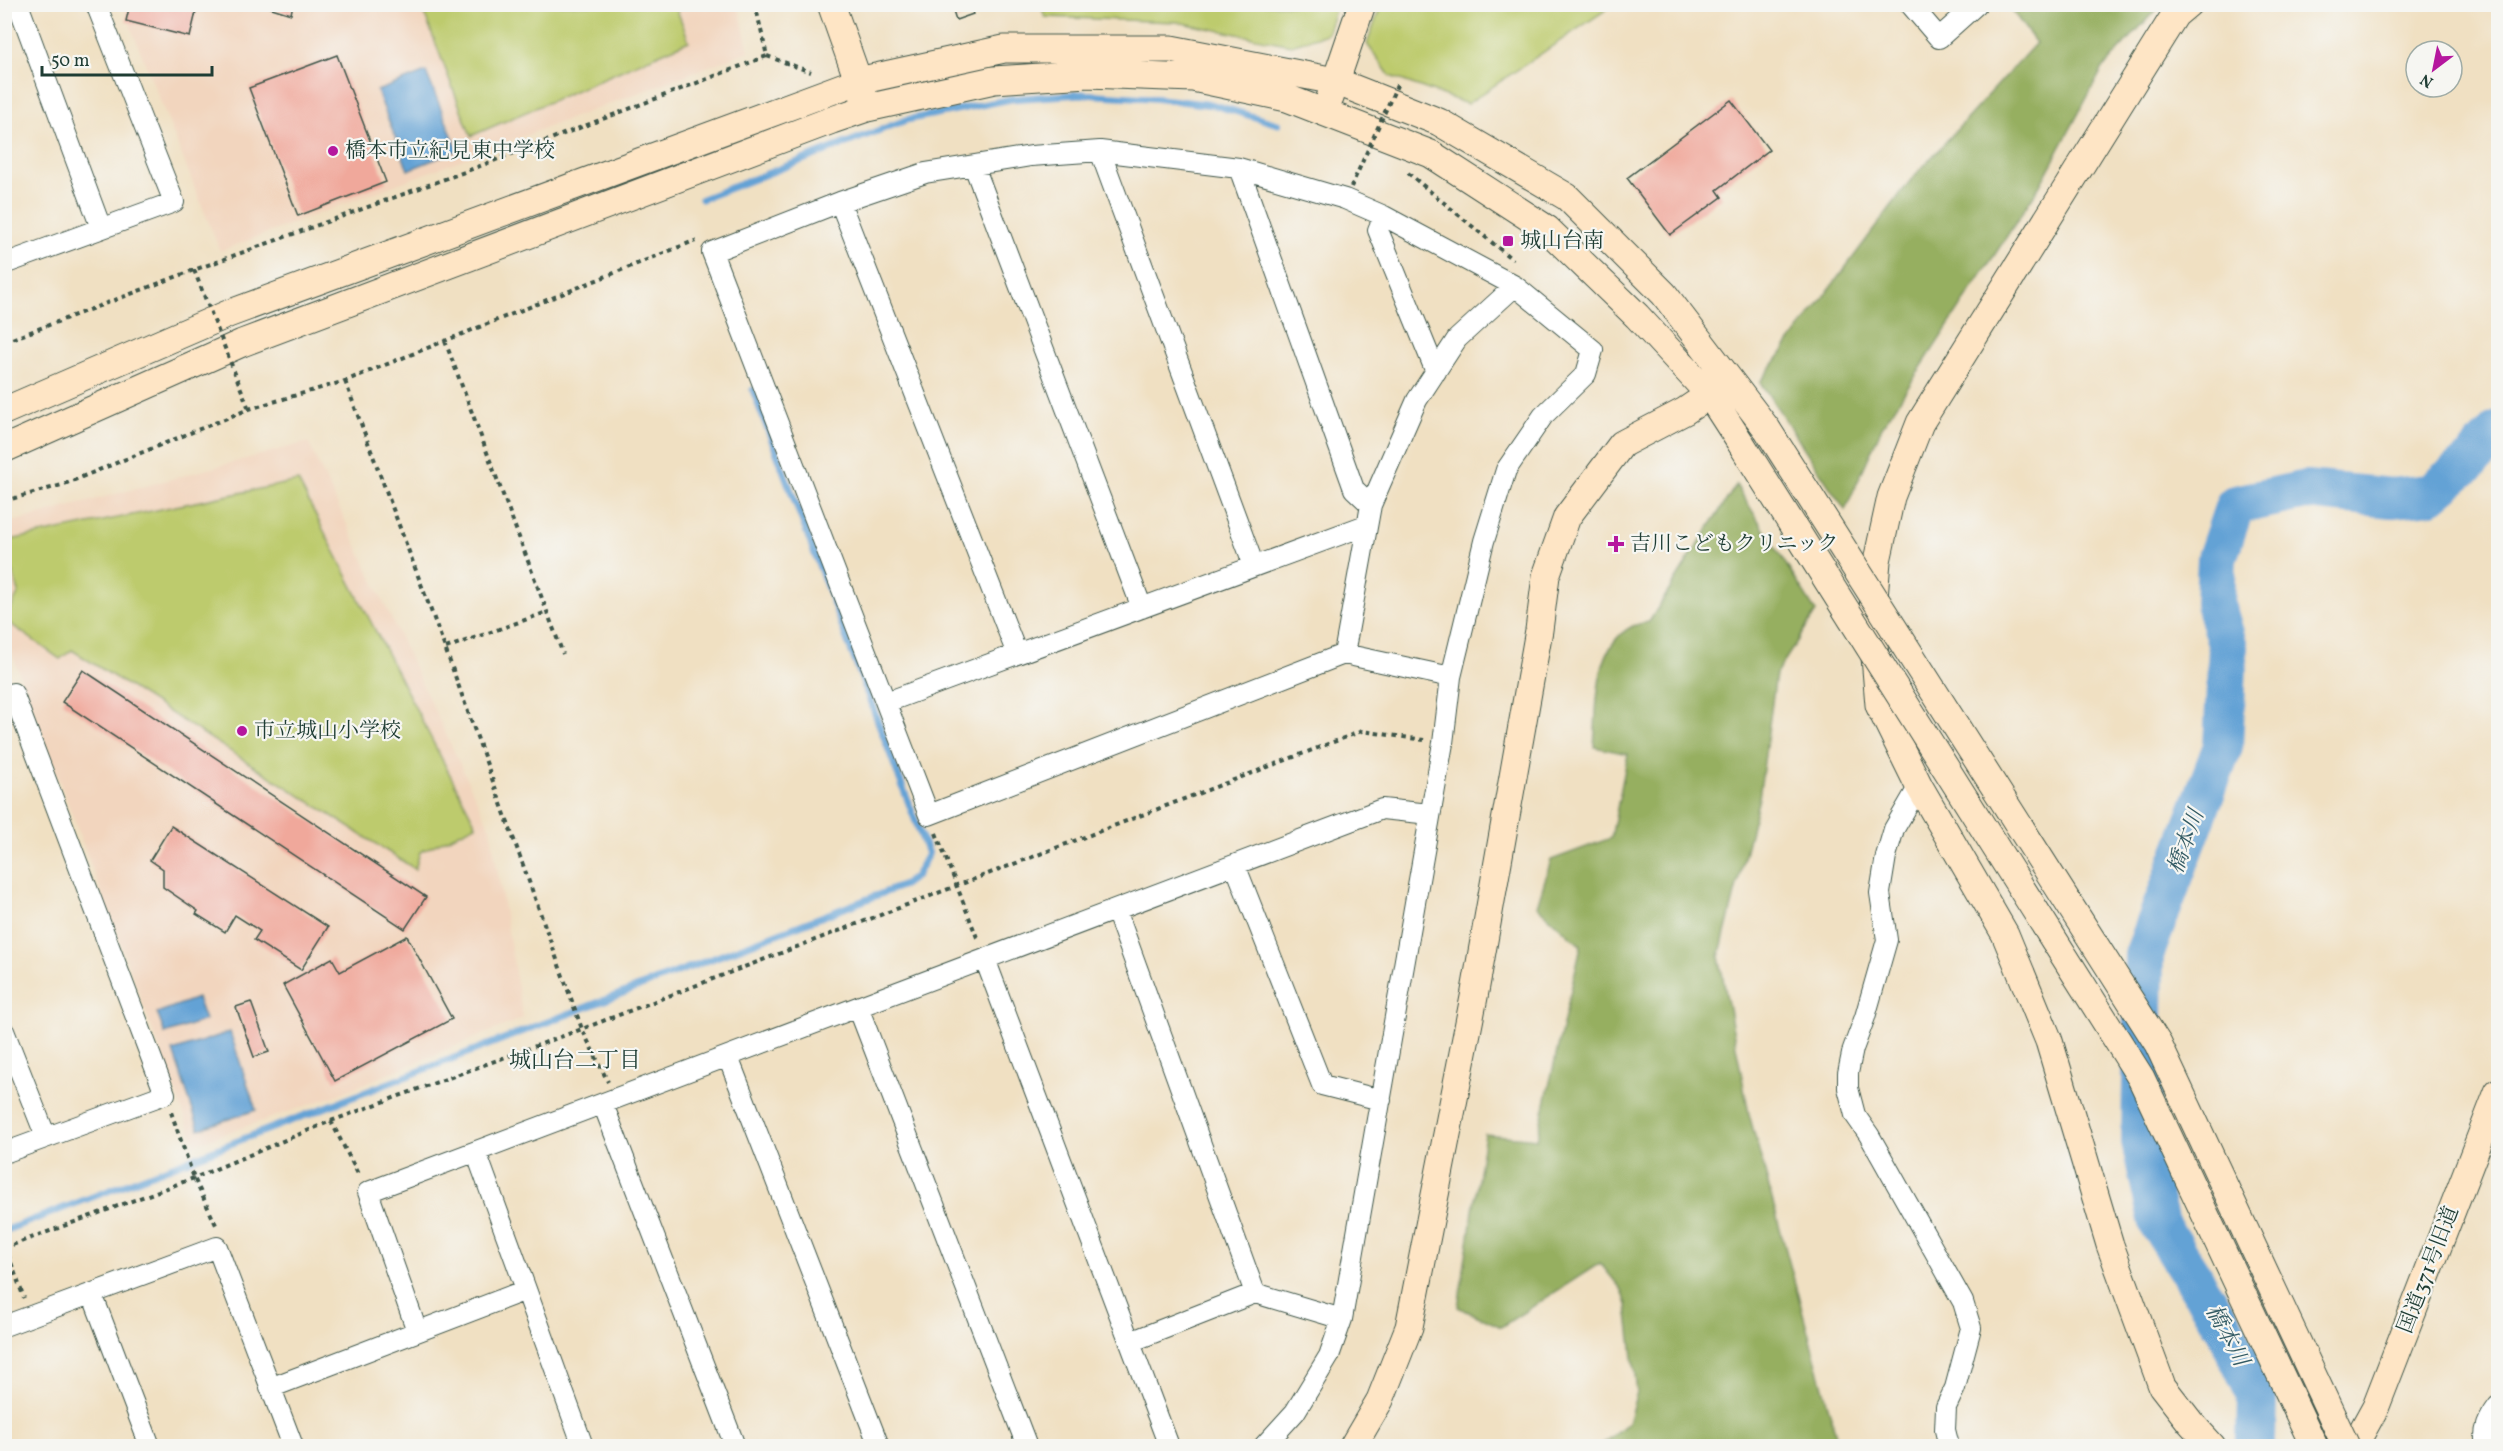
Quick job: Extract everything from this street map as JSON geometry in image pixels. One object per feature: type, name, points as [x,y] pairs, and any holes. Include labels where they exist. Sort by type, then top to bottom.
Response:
[{"type":"street","points":[[18,4],[101,228]]},
{"type":"street","points":[[4,264],[174,202],[96,4]]},
{"type":"street","points":[[831,4],[867,108]]},
{"type":"street","points":[[1325,114],[1362,4]]},
{"type":"street","points":[[1910,4],[1939,38],[1977,4]]},
{"type":"street","points":[[2188,4],[2175,15],[1920,423],[1891,498],[1877,561],[1872,621],[1880,705],[1920,786],[2005,934],[2049,1041],[2110,1245],[2162,1386],[2212,1446]]},
{"type":"street","points":[[4,411],[228,314],[858,81],[1004,49],[1171,49],[1335,81],[1439,122],[1567,197],[1664,294],[1720,387],[1742,445],[2141,1078],[2314,1446]]},
{"type":"street","points":[[4,449],[242,343],[867,108],[994,80],[1088,74],[1193,78],[1287,98],[1431,154],[1546,229],[1637,316],[1767,429],[2158,1044],[2346,1446]]},
{"type":"street","points":[[1100,151],[1254,566]]},
{"type":"street","points":[[1263,1446],[1295,1412],[1329,1356],[1342,1319],[1443,743],[1451,677],[1484,541],[1506,470],[1543,416],[1586,374],[1593,350],[1515,286],[1384,216],[1345,199],[1239,168],[1100,151],[1030,156],[925,173],[840,202],[712,252],[929,815],[1344,654],[1451,677]]},
{"type":"street","points":[[974,166],[1142,608]]},
{"type":"street","points":[[1239,168],[1354,489],[1371,505]]},
{"type":"street","points":[[840,202],[1017,654]]},
{"type":"street","points":[[1384,216],[1378,230],[1436,372]]},
{"type":"street","points":[[1344,654],[1371,505],[1417,400],[1458,339],[1515,286]]},
{"type":"street","points":[[1353,1446],[1380,1400],[1409,1328],[1476,986],[1539,630],[1546,576],[1567,517],[1622,444],[1685,411],[1720,387]]},
{"type":"street","points":[[887,702],[1366,525]]},
{"type":"street","points":[[4,696],[13,693],[165,1094],[4,1153]]},
{"type":"street","points":[[1920,786],[1894,829],[1886,856],[1880,893],[1887,940],[1865,1017],[1853,1049],[1848,1073],[1848,1088],[1855,1115],[1879,1152],[1963,1302],[1971,1328],[1955,1388],[1946,1407],[1945,1430],[1949,1446]]},
{"type":"street","points":[[417,1331],[368,1192],[1382,809],[1430,814]]},
{"type":"street","points":[[1235,865],[1322,1085],[1381,1100]]},
{"type":"street","points":[[1116,910],[1255,1293]]},
{"type":"street","points":[[986,959],[1169,1446]]},
{"type":"street","points":[[858,1007],[1027,1446]]},
{"type":"street","points":[[4,1031],[46,1137]]},
{"type":"street","points":[[728,1057],[879,1446]]},
{"type":"street","name":"国道371号旧道","points":[[2354,1446],[2376,1406],[2499,1092]]},
{"type":"street","points":[[610,1101],[735,1446]]},
{"type":"street","points":[[476,1152],[583,1446]]},
{"type":"street","points":[[4,1326],[217,1247],[293,1446]]},
{"type":"street","points":[[270,1388],[526,1290]]},
{"type":"street","points":[[1130,1342],[1255,1293],[1342,1319]]},
{"type":"street","points":[[92,1294],[150,1446]]},
{"type":"street","points":[[2486,1446],[2483,1437],[2491,1416],[2499,1406]]},
{"type":"path","points":[[755,4],[767,56]]},
{"type":"path","points":[[4,342],[467,171],[767,56],[817,74]]},
{"type":"path","points":[[1352,187],[1398,83]]},
{"type":"path","points":[[1404,170],[1516,262]]},
{"type":"path","points":[[4,501],[62,484],[249,409],[345,381],[694,241],[712,252]]},
{"type":"path","points":[[194,270],[249,409]]},
{"type":"path","points":[[445,341],[562,654]]},
{"type":"path","points":[[345,381],[610,1101]]},
{"type":"path","points":[[445,648],[547,612]]},
{"type":"path","points":[[31,1316],[5,1247],[194,1178],[331,1121],[582,1029],[1362,731],[1443,743]]},
{"type":"path","points":[[929,815],[986,959]]},
{"type":"path","points":[[165,1094],[194,1178],[223,1241],[217,1247]]},
{"type":"path","points":[[331,1121],[368,1192]]},
{"type":"shaded area","name":"橋本市立紀見東中学校","points":[[122,5],[738,5],[749,51],[220,251]]},
{"type":"shaded area","name":"市立城山小学校","points":[[308,442],[490,828],[523,1018],[334,1096],[195,1144],[5,635],[5,524]]},
{"type":"green space","points":[[1041,4],[1337,5],[1327,34],[1291,45],[1177,22],[1045,17]]},
{"type":"green space","points":[[1381,4],[1613,5],[1467,104],[1390,76],[1367,44]]},
{"type":"green space","points":[[421,5],[675,5],[689,41],[471,136]]},
{"type":"green space","points":[[2014,5],[2160,5],[2103,68],[2039,187],[1882,427],[1845,510],[1760,382],[1910,181],[2036,43],[2010,8]]},
{"type":"green space","points":[[298,481],[476,825],[420,852],[415,869],[72,650],[60,659],[5,620],[19,592],[5,550],[5,541]]},
{"type":"green space","points":[[1736,485],[1816,612],[1776,674],[1759,798],[1719,957],[1749,1114],[1839,1446],[1600,1446],[1628,1423],[1637,1392],[1627,1305],[1622,1290],[1600,1263],[1501,1327],[1458,1307],[1485,1134],[1537,1139],[1581,946],[1537,906],[1551,860],[1611,838],[1628,754],[1594,747],[1597,698],[1603,664],[1619,636],[1633,626],[1649,622]]},
{"type":"water","points":[[426,72],[458,150],[408,170],[377,91]]},
{"type":"water","points":[[197,998],[205,1020],[165,1034],[157,1013]]},
{"type":"water","points":[[230,1032],[256,1110],[199,1129],[173,1051]]},
{"type":"building","points":[[130,4],[198,4],[190,37],[126,21]]},
{"type":"building","points":[[259,4],[293,4],[291,14]]},
{"type":"building","points":[[951,4],[969,4],[973,14],[956,20]]},
{"type":"building","points":[[337,55],[386,182],[298,216],[249,88]]},
{"type":"building","points":[[1731,100],[1769,150],[1717,190],[1722,197],[1670,235],[1627,178]]},
{"type":"building","points":[[83,670],[426,897],[405,929],[62,702]]},
{"type":"building","points":[[171,826],[328,927],[301,970],[254,940],[260,931],[235,915],[225,932],[196,914],[198,911],[163,887],[163,869],[150,860]]},
{"type":"building","points":[[407,936],[452,1019],[335,1081],[283,985],[332,958],[340,972]]},
{"type":"building","points":[[251,1002],[269,1052],[254,1057],[236,1007]]},
{"type":"waterway","points":[[702,199],[906,120],[1011,99],[1080,94],[1152,98],[1214,105],[1278,124]]},
{"type":"waterway","points":[[4,1231],[904,885],[916,876],[928,854],[753,390]]},
{"type":"waterway","name":"橋本川","points":[[2254,1446],[2257,1395],[2224,1327],[2159,1224],[2141,1142],[2144,955],[2223,746],[2228,647],[2215,603],[2217,558],[2235,505],[2306,490],[2392,498],[2431,494],[2473,459],[2498,430]]},
{"type":"place","name":"橋本市立紀見東中学校","points":[[333,151]]},
{"type":"place","name":"城山台南","points":[[1508,241]]},
{"type":"place","name":"吉川こどもクリニック","points":[[1616,544]]},
{"type":"place","name":"市立城山小学校","points":[[242,731]]},
{"type":"district","name":"城山台二丁目","points":[[575,1061]]}]
